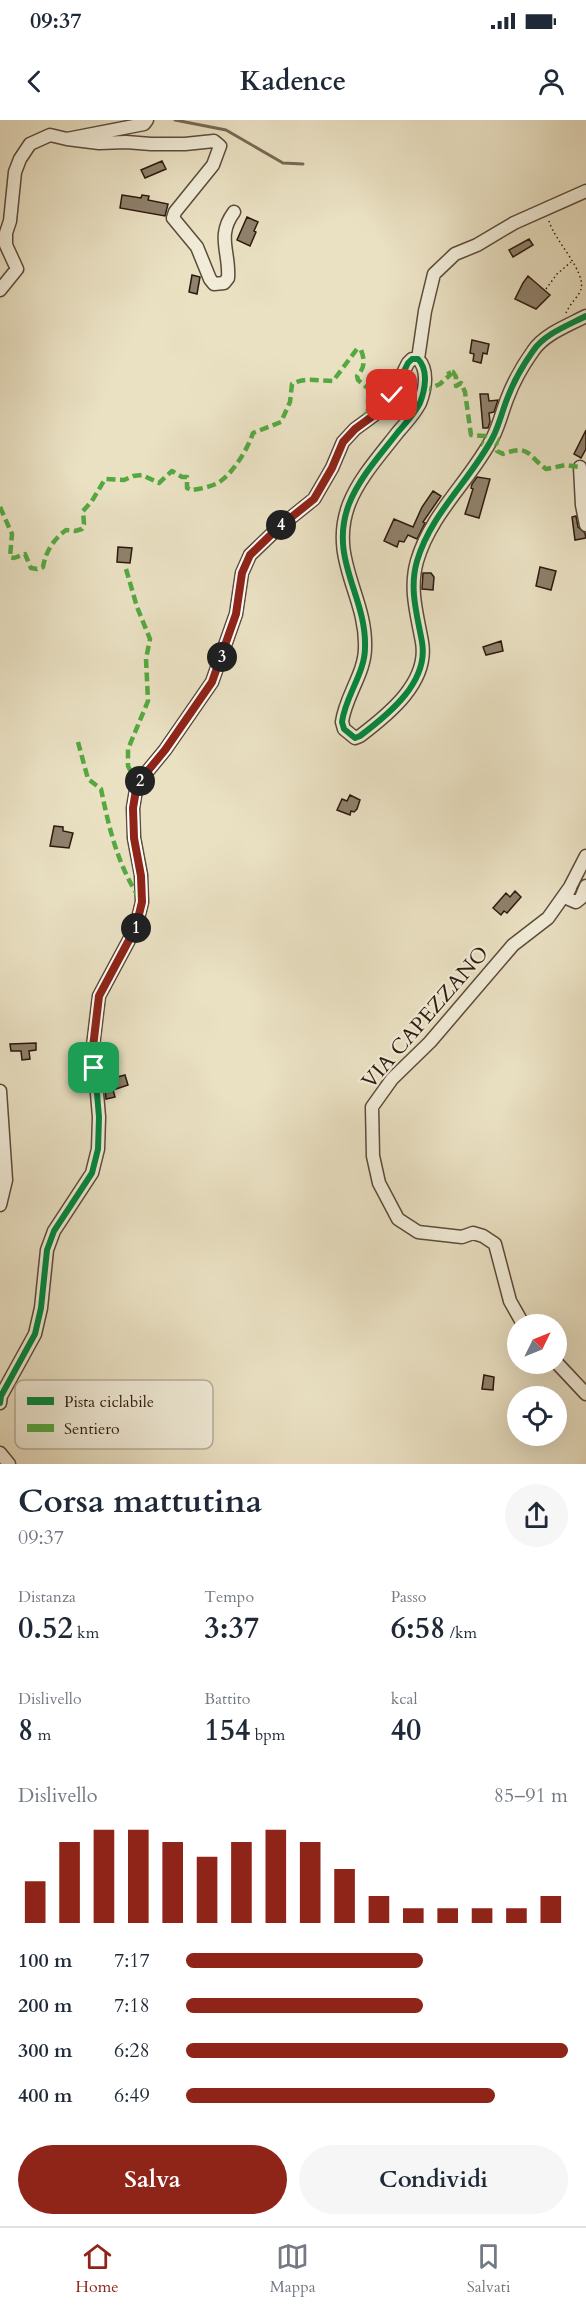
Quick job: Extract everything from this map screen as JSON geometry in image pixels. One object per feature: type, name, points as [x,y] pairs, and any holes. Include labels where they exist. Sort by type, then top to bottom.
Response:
[{"type":"street","points":[[67,139],[144,124],[147,120]]},
{"type":"street","points":[[0,290],[17,269],[6,245],[15,172],[30,144],[41,137],[50,135],[99,143],[185,144],[214,141],[220,146],[213,165],[175,212],[173,218],[182,232],[197,247],[214,284],[224,283],[228,278],[224,233],[225,225],[234,212]]},
{"type":"street","points":[[586,191],[514,223],[477,245],[454,254],[434,274],[425,310],[418,359],[425,374],[420,402],[365,476],[349,503],[345,520],[343,555],[362,618],[366,649],[342,722],[344,729],[355,738],[369,729],[405,696],[422,662],[422,644],[412,582],[418,559],[442,508],[472,470],[494,436],[508,397],[533,350],[547,338],[586,316]]},
{"type":"street","points":[[0,1403],[35,1334],[41,1308],[47,1250],[54,1231],[92,1173],[98,1149],[99,1117],[93,1047],[99,996],[136,927],[142,902],[141,876],[134,838],[133,808],[137,784],[165,750],[212,682],[236,614],[242,573],[250,555],[278,528],[314,499],[332,468],[343,442],[355,429],[381,410],[392,395],[408,363],[412,359],[418,359]]},
{"type":"street","points":[[580,467],[582,505],[586,525]]},
{"type":"street","name":"VIA CAPEZZANO","points":[[517,1314],[510,1301],[495,1244],[473,1233],[462,1237],[418,1232],[398,1219],[379,1183],[373,1156],[372,1107],[392,1079],[430,1042],[513,945],[548,918],[570,887],[586,856]]},
{"type":"street","points":[[570,887],[567,894],[569,899],[576,902],[582,898],[586,886]]},
{"type":"street","points":[[0,1091],[6,1180],[0,1205]]},
{"type":"street","points":[[567,1374],[586,1394]]},
{"type":"street","points":[[0,1453],[9,1464]]},
{"type":"path","points":[[545,209],[551,231],[572,261],[582,286],[580,293],[571,301],[566,312],[570,325]]},
{"type":"path","points":[[546,289],[557,274],[572,261]]},
{"type":"building","points":[[162,161],[166,169],[145,178],[141,170]]},
{"type":"building","points":[[122,195],[141,198],[142,195],[149,196],[148,200],[168,204],[165,216],[120,208]]},
{"type":"building","points":[[247,217],[258,222],[250,246],[237,240]]},
{"type":"building","points":[[529,239],[533,245],[513,257],[509,250]]},
{"type":"building","points":[[192,275],[200,277],[197,294],[189,292]]},
{"type":"building","points":[[528,276],[550,295],[536,309],[515,299]]},
{"type":"building","points":[[472,340],[489,344],[487,354],[483,353],[481,363],[473,361],[474,354],[470,353]]},
{"type":"building","points":[[480,394],[488,394],[489,401],[498,400],[494,412],[489,413],[488,428],[483,428]]},
{"type":"building","points":[[586,430],[586,449],[581,458],[574,454]]},
{"type":"building","points":[[477,477],[490,479],[479,518],[465,514],[473,489],[472,484]]},
{"type":"building","points":[[433,491],[441,496],[423,522],[425,523],[417,539],[408,535],[404,542],[399,541],[397,547],[384,541],[394,519],[413,527],[422,507]]},
{"type":"building","points":[[576,516],[578,527],[585,533],[586,538],[575,540],[572,517]]},
{"type":"building","points":[[118,547],[132,548],[130,563],[117,562]]},
{"type":"building","points":[[540,567],[556,571],[551,590],[536,586]]},
{"type":"building","points":[[423,573],[431,573],[434,577],[433,590],[422,589]]},
{"type":"building","points":[[501,641],[503,651],[486,655],[483,647]]},
{"type":"building","points":[[350,795],[360,800],[357,809],[354,812],[351,811],[350,815],[337,810],[342,799],[347,801]]},
{"type":"building","points":[[54,826],[63,827],[63,831],[73,833],[69,848],[50,846]]},
{"type":"building","points":[[515,891],[521,897],[507,913],[504,911],[501,915],[493,908],[506,893],[510,897]]},
{"type":"building","points":[[36,1043],[36,1050],[29,1051],[30,1059],[22,1060],[21,1051],[11,1051],[10,1044]]},
{"type":"building","points":[[108,1071],[110,1079],[125,1075],[128,1085],[113,1090],[115,1097],[106,1099],[104,1073]]},
{"type":"building","points":[[484,1375],[494,1377],[493,1390],[482,1389]]},
{"type":"waterway","points":[[175,120],[226,130],[283,163],[303,164]]},
{"type":"marked path","points":[[0,507],[12,534],[10,557],[25,554],[31,568],[43,567],[48,551],[57,538],[66,530],[82,529],[83,511],[105,479],[124,480],[142,475],[159,483],[172,471],[182,477],[187,477],[187,488],[191,490],[216,484],[236,465],[253,433],[281,422],[290,402],[292,384],[307,380],[333,381],[357,349],[361,350],[364,361],[362,370],[357,376],[358,380],[371,391],[368,399],[368,412],[363,418]]},
{"type":"marked path","points":[[423,387],[429,389],[440,384],[450,375],[448,371],[453,372],[456,377],[456,386],[461,383],[465,392],[471,435],[485,436],[483,447]]},
{"type":"marked path","points":[[498,437],[497,451],[503,454],[518,450],[528,452],[546,469],[566,465],[580,467]]},
{"type":"marked path","points":[[126,569],[137,607],[150,639],[146,659],[148,701],[128,749],[128,766],[137,784]]},
{"type":"marked path","points":[[78,742],[88,779],[101,789],[120,861],[141,900]]},
{"type":"cycle path","points":[[0,1403],[1,1396],[35,1334],[41,1308],[47,1250],[54,1231],[92,1173],[98,1149],[99,1117],[93,1046],[99,996],[136,927],[142,902],[141,875],[134,838],[133,808],[137,784],[165,750],[212,682],[236,614],[242,573],[250,555],[278,528],[314,499],[332,468],[343,442],[355,429],[381,410],[392,395],[408,363],[412,359],[418,359],[425,374],[420,403],[358,485],[349,504],[344,524],[345,560],[360,611],[365,648],[362,667],[342,722],[344,729],[355,738],[360,736],[383,718],[404,696],[419,670],[423,657],[414,582],[417,561],[423,544],[441,512],[484,453],[497,428],[512,387],[533,351],[550,335],[586,316]]},
{"type":"route","points":[[94,1068],[93,1047],[99,996],[136,927],[142,902],[141,876],[134,838],[133,808],[137,784],[165,750],[212,682],[236,614],[242,573],[250,555],[264,540],[314,499],[332,468],[343,442],[355,429],[368,422],[381,410],[392,395]]}]
